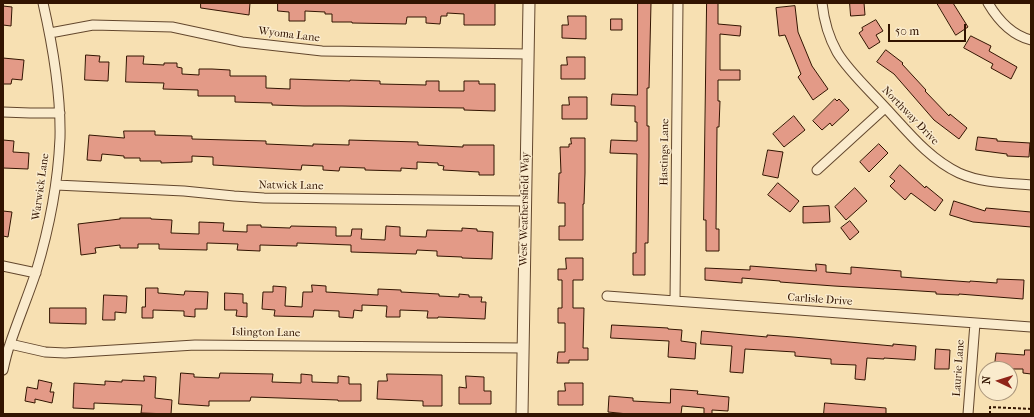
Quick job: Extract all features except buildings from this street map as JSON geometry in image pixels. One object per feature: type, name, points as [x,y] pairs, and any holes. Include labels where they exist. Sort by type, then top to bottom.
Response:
[{"type":"street","name":"Warwick Lane","points":[[3,370],[10,344],[36,273],[46,237],[56,185],[60,138],[60,113],[55,60],[43,3]]},
{"type":"street","name":"West Weathersfield Way","points":[[522,414],[528,3]]},
{"type":"street","name":"Hastings Lane","points":[[675,301],[678,3]]},
{"type":"street","name":"Northway Drive","points":[[822,3],[826,26],[838,54],[885,108],[934,158],[952,170],[969,177],[986,181],[1031,185]]},
{"type":"street","points":[[988,3],[1007,28],[1031,40]]},
{"type":"street","name":"Wyoma Lane","points":[[50,33],[93,25],[172,27],[242,42],[322,51],[528,54]]},
{"type":"street","points":[[817,170],[885,108]]},
{"type":"street","points":[[3,112],[60,113]]},
{"type":"street","name":"Natwick Lane","points":[[56,185],[184,191],[264,198],[525,201]]},
{"type":"street","points":[[3,266],[36,273]]},
{"type":"street","name":"Carlisle Drive","points":[[607,296],[1031,327]]},
{"type":"street","name":"Laurie Lane","points":[[968,414],[975,323]]},
{"type":"street","name":"Islington Lane","points":[[10,344],[45,352],[65,353],[195,345],[523,348]]},
{"type":"path","points":[[990,414],[990,406],[1031,409]]}]
